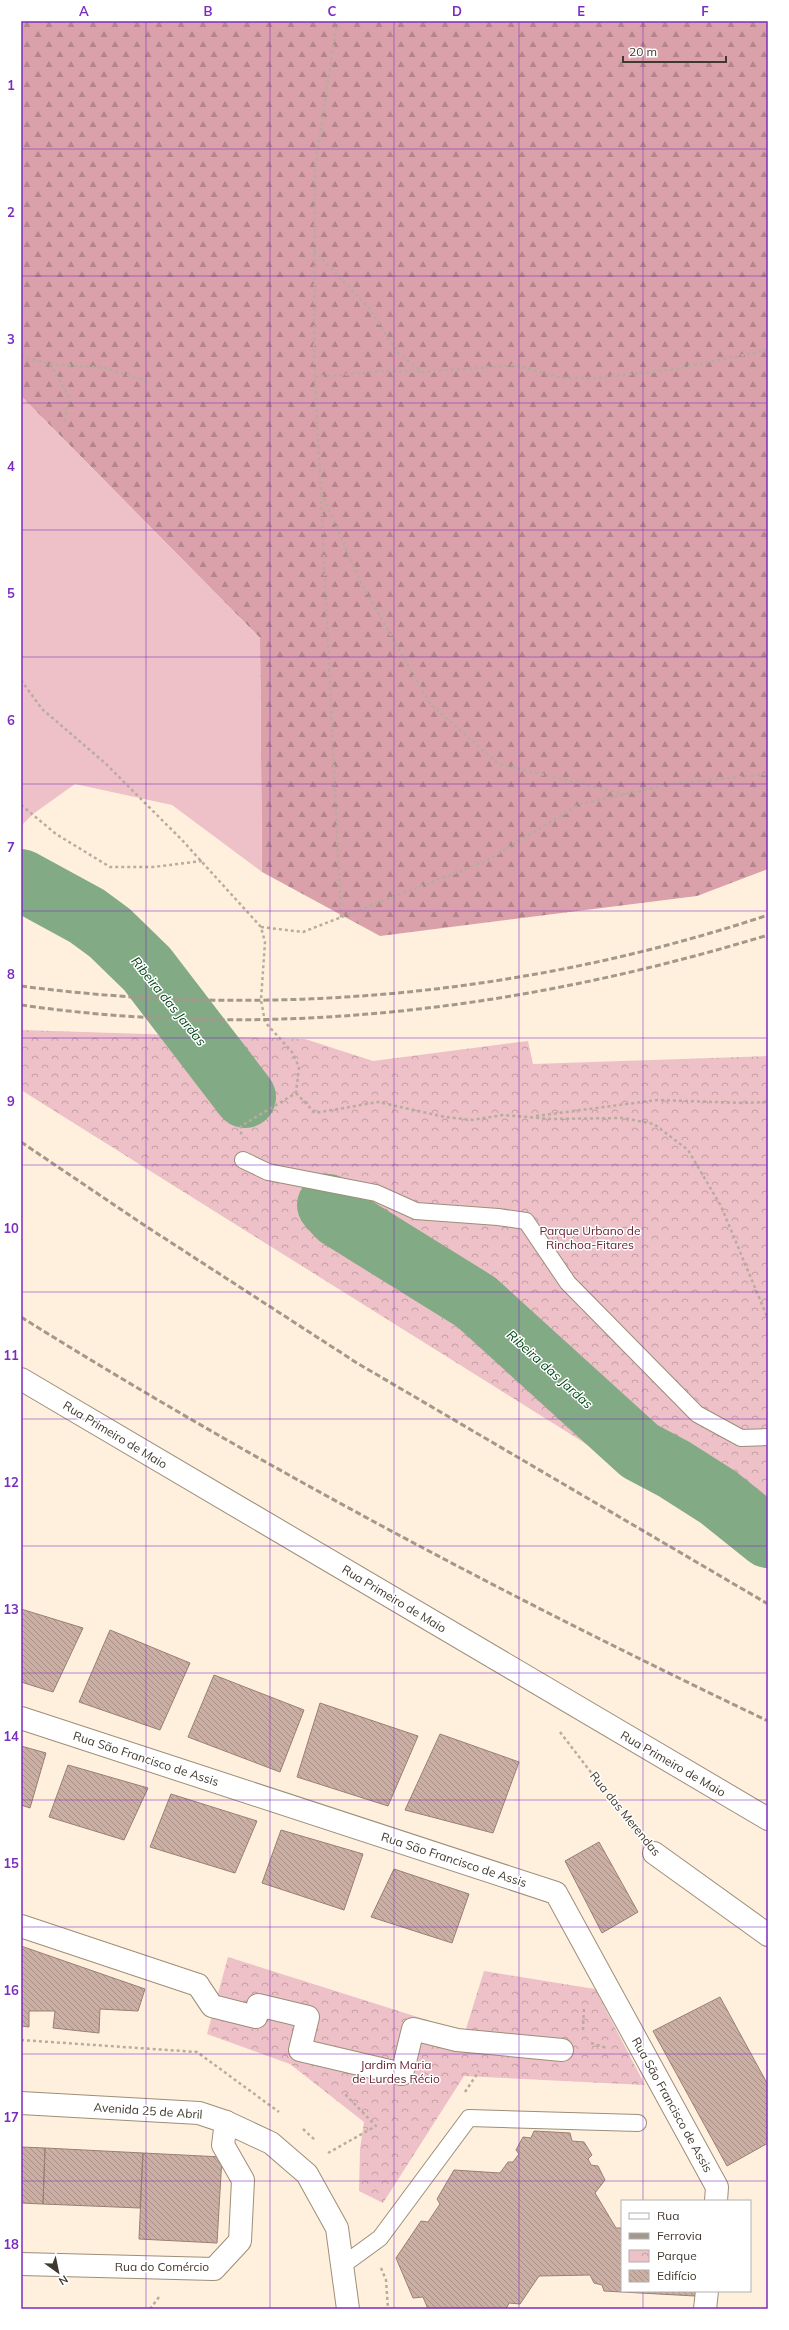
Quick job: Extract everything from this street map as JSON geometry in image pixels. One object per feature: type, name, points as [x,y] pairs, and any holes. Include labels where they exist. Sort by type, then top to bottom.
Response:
[{"type":"street","name":"Rua Primeiro de Maio","points":[[21,1379],[768,1819]]},
{"type":"street","name":"Rua São Francisco de Assis","points":[[21,1718],[556,1894],[717,2187],[716,2200]]},
{"type":"street","name":"Rua das Merendas","points":[[654,1853],[768,1935]]},
{"type":"street","points":[[21,1926],[198,1985],[212,2006],[256,2017],[258,2005],[308,2017],[300,2050],[402,2074],[413,2029],[457,2040],[562,2050]]},
{"type":"street","name":"Avenida 25 de Abril","points":[[21,2103],[199,2113],[226,2122],[271,2143],[307,2174],[337,2228],[348,2309]]},
{"type":"street","name":"Rua do Comércio","points":[[21,2264],[214,2269],[240,2241],[243,2180],[223,2145],[226,2122]]},
{"type":"street","points":[[705,2309],[707,2292]]},
{"type":"lane","points":[[242,1160],[268,1172],[376,1193],[416,1211],[498,1217],[526,1221],[568,1284],[697,1414],[742,1438],[768,1437]]},
{"type":"lane","points":[[343,2265],[380,2238],[469,2118],[638,2123]]},
{"type":"path","points":[[337,21],[315,169],[314,251],[315,377],[341,918]]},
{"type":"path","points":[[314,251],[369,308],[398,353],[423,372]]},
{"type":"path","points":[[315,377],[384,370],[423,372],[516,365],[562,378],[597,378],[675,369],[768,350]]},
{"type":"path","points":[[21,356],[50,364],[106,368],[149,382]]},
{"type":"path","points":[[50,364],[69,397],[64,424]]},
{"type":"path","points":[[321,492],[361,583],[430,704],[499,764],[625,794]]},
{"type":"path","points":[[21,680],[42,709],[105,763],[202,861],[261,927],[265,942],[261,1000],[265,1022],[292,1052],[299,1066],[296,1093],[315,1113],[378,1102],[445,1118],[472,1120],[503,1115],[529,1117],[623,1118],[654,1124],[688,1150],[721,1206],[768,1320]]},
{"type":"path","points":[[261,927],[303,932],[341,918],[486,861],[580,804],[672,784],[768,774]]},
{"type":"path","points":[[21,804],[56,834],[110,867],[153,867],[202,861]]},
{"type":"path","points":[[242,1160],[241,1126],[296,1093]]},
{"type":"path","points":[[529,1117],[657,1100],[744,1103],[768,1102]]},
{"type":"path","name":"Rua das Merendas","points":[[558,1731],[654,1853]]},
{"type":"path","points":[[562,2050],[582,2050],[586,1977],[593,1961]]},
{"type":"path","points":[[469,2118],[456,2105],[479,2071],[487,2071]]},
{"type":"path","points":[[325,2155],[376,2126],[341,2090]]},
{"type":"path","points":[[386,2280],[388,2309]]},
{"type":"green space","points":[[21,21],[768,21],[768,869],[697,896],[380,936],[262,872],[260,638],[21,396]]},
{"type":"green space","points":[[21,396],[260,638],[262,872],[172,805],[75,784],[33,814],[21,826]]},
{"type":"green space","name":"Parque Urbano de Rinchoa-Fitares","points":[[21,1030],[305,1039],[373,1061],[528,1041],[533,1064],[768,1056],[768,1558],[21,1090]]},
{"type":"green space","name":"Jardim Maria de Lurdes Récio","points":[[228,1957],[465,2032],[484,1971],[595,1989],[645,2085],[464,2076],[383,2203],[359,2191],[360,2149],[364,2122],[290,2064],[207,2034]]},
{"type":"building","points":[[21,1609],[83,1628],[53,1692],[21,1682]]},
{"type":"building","points":[[110,1630],[190,1663],[160,1730],[79,1702]]},
{"type":"building","points":[[214,1675],[304,1710],[280,1772],[188,1737]]},
{"type":"building","points":[[320,1703],[418,1736],[388,1806],[297,1777]]},
{"type":"building","points":[[440,1734],[519,1762],[493,1833],[405,1810]]},
{"type":"building","points":[[21,1746],[46,1753],[30,1808],[21,1805]]},
{"type":"building","points":[[68,1765],[148,1788],[124,1840],[49,1817]]},
{"type":"building","points":[[171,1794],[257,1821],[235,1873],[150,1847]]},
{"type":"building","points":[[281,1830],[363,1854],[344,1910],[262,1883]]},
{"type":"building","points":[[599,1842],[638,1912],[602,1933],[565,1861]]},
{"type":"building","points":[[394,1869],[469,1894],[452,1943],[371,1917]]},
{"type":"building","points":[[21,1946],[145,1989],[138,2011],[100,2009],[99,2033],[53,2028],[55,2011],[29,2011],[29,2027],[21,2026]]},
{"type":"building","points":[[720,1997],[768,2085],[768,2143],[727,2166],[653,2031]]},
{"type":"building","points":[[534,2131],[570,2133],[572,2141],[584,2142],[592,2155],[588,2159],[591,2165],[598,2166],[605,2180],[595,2193],[616,2228],[621,2228],[621,2292],[604,2291],[602,2285],[594,2283],[590,2275],[539,2276],[520,2304],[509,2303],[506,2309],[428,2309],[423,2297],[413,2298],[396,2258],[421,2221],[428,2222],[440,2204],[437,2199],[454,2170],[500,2173],[508,2162],[513,2162],[519,2154],[516,2150],[523,2137],[531,2138]]},
{"type":"building","points":[[21,2147],[45,2148],[43,2204],[21,2203]]},
{"type":"building","points":[[45,2148],[143,2153],[140,2208],[43,2204]]},
{"type":"building","points":[[143,2153],[222,2157],[217,2243],[139,2239]]},
{"type":"building","points":[[622,2292],[697,2292],[695,2296]]},
{"type":"waterway","name":"Ribeira das Jardas","points":[[21,880],[87,916],[110,933],[147,969],[245,1097]]},
{"type":"waterway","name":"Ribeira das Jardas","points":[[328,1205],[339,1217],[476,1302],[640,1451],[674,1469],[718,1497],[768,1537]]},
{"type":"railway","points":[[21,986],[115,996],[209,1000],[304,999],[398,993],[492,981],[585,964],[677,942],[768,915]]},
{"type":"railway","points":[[21,1005],[116,1015],[210,1020],[304,1018],[398,1011],[492,999],[584,982],[677,961],[768,935]]},
{"type":"railway","points":[[21,1142],[144,1225],[357,1363],[768,1604]]},
{"type":"railway","points":[[21,1317],[203,1426],[388,1530],[577,1628],[768,1721]]}]
